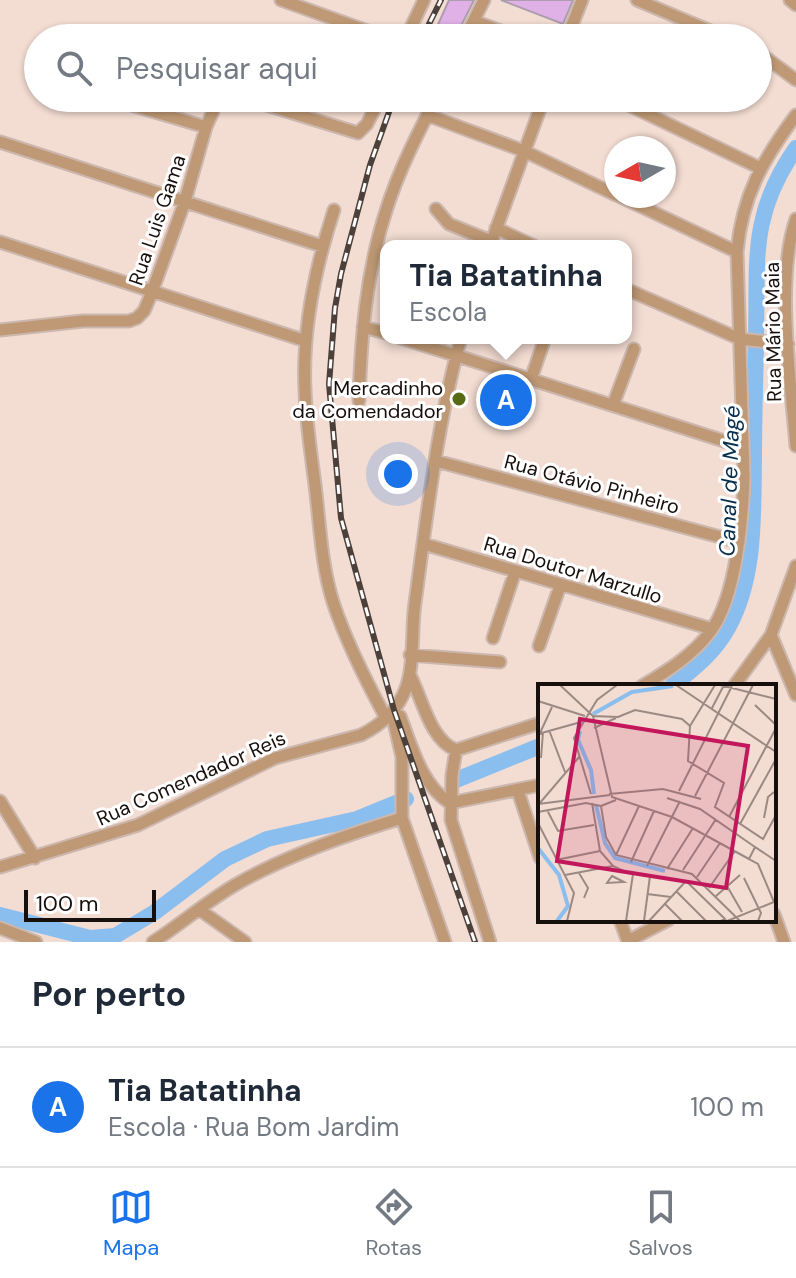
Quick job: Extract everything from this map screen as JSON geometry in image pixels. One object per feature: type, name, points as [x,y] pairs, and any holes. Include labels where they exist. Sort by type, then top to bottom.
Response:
[{"type":"street","points":[[281,0],[348,24]]},
{"type":"street","points":[[412,24],[424,0]]},
{"type":"street","points":[[472,24],[484,0]]},
{"type":"street","points":[[573,24],[582,0]]},
{"type":"street","points":[[637,0],[694,24]]},
{"type":"street","points":[[790,0],[796,5]]},
{"type":"street","points":[[474,21],[482,24]]},
{"type":"street","points":[[772,62],[796,80]]},
{"type":"street","points":[[155,112],[206,127]]},
{"type":"street","name":"Rua Luis Gama","points":[[0,330],[83,321],[129,321],[144,311],[185,201],[213,112]]},
{"type":"street","points":[[290,112],[358,133],[373,112]]},
{"type":"street","points":[[359,401],[363,327],[372,267],[386,210],[429,112]]},
{"type":"street","points":[[492,240],[539,112]]},
{"type":"street","points":[[643,112],[760,168]]},
{"type":"street","points":[[427,115],[524,151],[604,188]]},
{"type":"street","points":[[645,684],[697,648],[712,629],[733,571],[744,505],[737,252],[741,215],[760,168],[796,115]]},
{"type":"street","points":[[0,142],[322,246]]},
{"type":"street","points":[[645,208],[737,252]]},
{"type":"street","points":[[436,209],[449,224],[482,240]]},
{"type":"street","points":[[334,210],[313,288],[306,341],[305,390],[323,556],[333,600],[345,633],[424,774],[443,799],[450,803],[538,786]]},
{"type":"street","name":"Rua Mário Maia","points":[[795,222],[787,283],[796,446]]},
{"type":"street","points":[[496,228],[521,240]]},
{"type":"street","points":[[0,242],[306,341]]},
{"type":"street","points":[[632,292],[740,339],[788,344]]},
{"type":"street","points":[[363,327],[380,331]]},
{"type":"street","points":[[420,344],[743,447]]},
{"type":"street","points":[[459,344],[436,461],[410,655],[410,675],[436,732],[443,742],[456,750],[538,724]]},
{"type":"street","points":[[531,379],[543,344]]},
{"type":"street","points":[[613,405],[634,349]]},
{"type":"street","name":"Rua Otávio Pinheiro","points":[[436,461],[739,542]]},
{"type":"street","name":"Rua Doutor Marzullo","points":[[424,544],[712,629]]},
{"type":"street","points":[[735,684],[771,635],[796,566]]},
{"type":"street","points":[[493,638],[515,572]]},
{"type":"street","points":[[539,646],[560,586]]},
{"type":"street","points":[[771,635],[796,695]]},
{"type":"street","points":[[410,655],[500,662]]},
{"type":"street","points":[[410,675],[391,712],[400,740],[402,811],[445,942]]},
{"type":"street","name":"Rua Comendador Reis","points":[[0,867],[138,825],[275,758],[361,735],[391,712]]},
{"type":"street","points":[[456,750],[450,803],[454,834],[490,942]]},
{"type":"street","points":[[518,791],[538,852]]},
{"type":"street","points":[[0,801],[35,858]]},
{"type":"street","points":[[153,942],[232,886],[402,811]]},
{"type":"street","points":[[200,910],[245,942]]},
{"type":"street","points":[[776,920],[784,942]]},
{"type":"street","points":[[621,922],[628,941],[664,922]]},
{"type":"street","points":[[0,928],[14,939],[36,942]]},
{"type":"building","points":[[449,0],[474,0],[462,24],[438,24]]},
{"type":"building","points":[[501,0],[573,0],[563,24]]},
{"type":"waterway","name":"Canal de Magé","points":[[756,337],[757,261],[763,217],[770,195],[796,148]]},
{"type":"waterway","name":"Canal de Magé","points":[[675,684],[717,645],[728,628],[744,588],[753,524],[756,348]]},
{"type":"waterway","name":"Canal de Magé","points":[[456,780],[538,747]]},
{"type":"waterway","name":"Canal de Magé","points":[[0,915],[90,938],[115,936],[155,912],[225,859],[267,839],[357,819],[406,799]]},
{"type":"railway","points":[[429,24],[441,0]]},
{"type":"railway","points":[[389,112],[370,165],[335,308],[329,384],[341,518],[394,710],[475,942]]},
{"type":"place","name":"Mercadinho da Comendador","points":[[459,399]]},
{"type":"place","name":"Tia Batatinha","points":[[506,400]]}]
